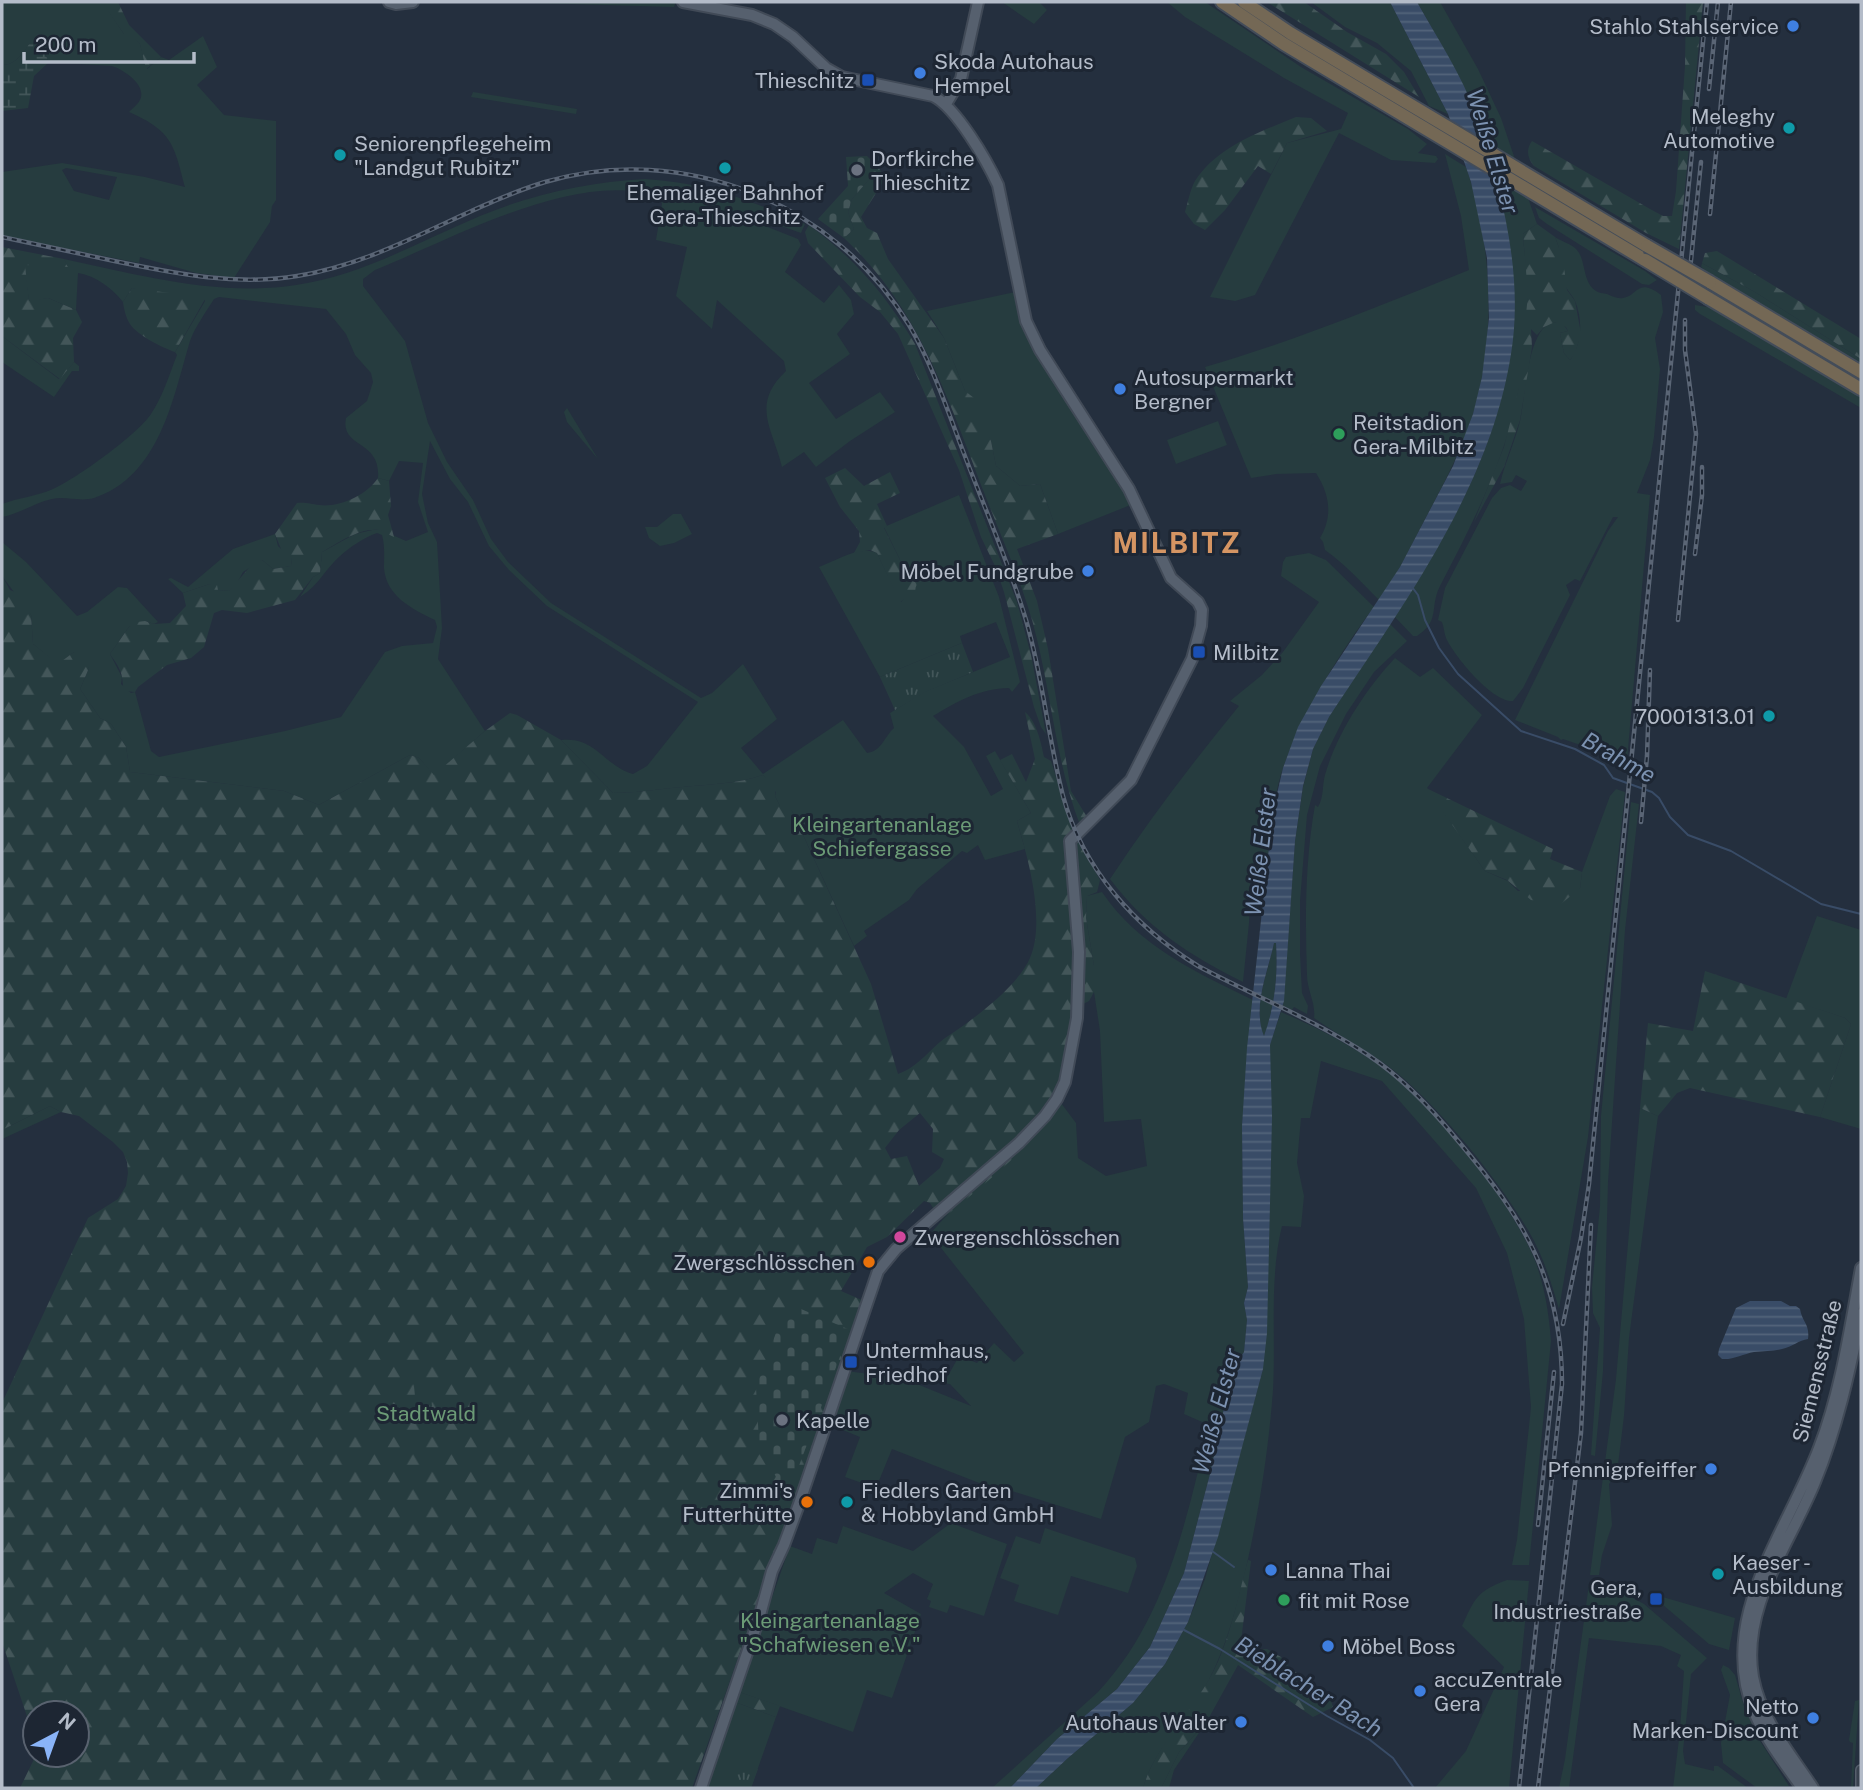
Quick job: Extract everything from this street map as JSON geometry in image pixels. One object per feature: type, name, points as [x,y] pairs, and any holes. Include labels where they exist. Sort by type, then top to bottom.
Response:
[{"type":"highway","points":[[1222,2],[1284,44],[1861,389]]},
{"type":"highway","points":[[1244,2],[1419,111],[1861,372]]},
{"type":"main road","points":[[392,3],[413,2]]},
{"type":"main road","points":[[683,2],[752,15],[774,24],[793,37],[827,68],[842,77],[933,96],[946,104],[989,167],[998,185],[1026,321],[1040,351],[1111,458],[1146,520],[1171,578],[1198,602],[1202,610],[1201,626],[1192,659],[1130,780],[1070,841],[1079,952],[1077,1018],[1067,1076],[1057,1099],[1027,1134],[896,1249],[877,1271],[798,1507],[772,1571],[760,1615],[701,1788]]},
{"type":"main road","points":[[946,104],[961,79],[978,2]]},
{"type":"main road","name":"Siemensstraße","points":[[1813,1788],[1780,1741],[1765,1713],[1756,1691],[1743,1633],[1754,1590],[1804,1488],[1821,1445],[1842,1371],[1861,1268]]},
{"type":"main road","name":"Siemensstraße","points":[[1802,1788],[1763,1731],[1754,1712],[1745,1680],[1747,1658],[1761,1599],[1814,1484],[1831,1437],[1843,1399],[1861,1314]]},
{"type":"street","points":[[1861,1770],[1861,1788]]},
{"type":"green space","points":[[2,2],[104,4],[124,34],[131,34],[140,44],[147,69],[161,57],[169,60],[203,36],[217,67],[197,85],[224,115],[276,121],[276,200],[272,206],[270,222],[234,278],[196,273],[140,257],[139,263],[2,236],[2,172],[62,163],[145,177],[185,187],[169,140],[154,126],[129,112],[138,103],[141,95],[140,88],[125,73],[112,66],[49,62],[44,52],[43,36],[37,34],[17,59],[2,65]],"holes":[[[66,168],[117,177],[109,200],[74,191],[62,170]]]},
{"type":"green space","points":[[98,2],[118,2],[129,25],[161,57],[146,69],[140,44],[131,35],[124,34],[104,5]]},
{"type":"green space","points":[[497,2],[676,2],[674,7]]},
{"type":"green space","points":[[1002,2],[1039,2],[1047,10],[1034,24]]},
{"type":"green space","points":[[1167,2],[1205,2],[1301,67],[1408,129],[1427,144],[1418,153],[1436,156],[1438,159],[1435,163],[1391,160],[1339,133],[1255,295],[1235,301],[1210,297],[1287,143],[1341,129],[1348,113],[1284,78],[1185,17]]},
{"type":"green space","points":[[1267,2],[1304,2],[1347,32],[1386,54],[1404,72],[1419,97]]},
{"type":"green space","points":[[1311,2],[1390,2],[1448,114],[1429,106],[1411,71],[1377,43],[1345,27]]},
{"type":"green space","points":[[1417,2],[1440,2],[1478,69],[1501,118],[1537,224],[1523,234],[1528,290],[1526,331],[1520,381],[1503,450],[1469,529],[1440,586],[1432,619],[1424,630],[1413,636],[1394,616],[1447,530],[1470,486],[1488,442],[1501,399],[1513,311],[1512,266],[1505,219],[1482,133],[1461,82]]},
{"type":"green space","points":[[1686,2],[1703,2],[1679,249],[1646,233],[1534,166],[1528,150],[1532,141],[1663,216],[1672,216],[1685,66]]},
{"type":"green space","points":[[36,34],[43,36],[44,52],[49,62],[34,76],[28,108],[2,111],[2,65],[17,59]]},
{"type":"green space","points":[[473,92],[577,109],[576,114],[471,97]]},
{"type":"green space","points":[[1296,117],[1311,118],[1327,131],[1287,143],[1271,174],[1258,166],[1225,210],[1205,230],[1194,224],[1185,212],[1193,185],[1204,169],[1228,149]]},
{"type":"green space","name":"Reitstadion Gera-Milbitz","points":[[1445,154],[1466,167],[1475,196],[1486,258],[1486,354],[1473,414],[1457,456],[1403,562],[1379,600],[1325,550],[1320,538],[1327,522],[1328,505],[1316,473],[1251,478],[1205,367],[1305,334],[1469,270],[1461,216]]},
{"type":"green space","points":[[867,156],[879,168],[852,199],[848,212],[854,229],[844,238],[818,219],[848,186],[846,157]]},
{"type":"green space","points":[[879,168],[885,179],[861,217],[867,228],[877,233],[888,259],[944,338],[965,391],[974,398],[991,441],[996,466],[1020,486],[1040,484],[1058,534],[1017,549],[1037,601],[1048,649],[1071,791],[1087,817],[1080,825],[1060,756],[1042,662],[1027,604],[946,394],[931,360],[894,296],[871,266],[844,238],[854,229],[848,212],[852,199]]},
{"type":"green space","name":"Kleingartenanlage Schiefergasse","points":[[645,179],[688,184],[727,194],[805,224],[801,233],[744,213],[742,217],[798,239],[801,245],[785,272],[824,303],[839,285],[851,300],[854,314],[837,334],[850,354],[809,383],[836,419],[880,392],[895,412],[816,467],[804,452],[782,467],[767,418],[767,406],[775,383],[786,371],[784,361],[717,300],[712,329],[676,296],[687,247],[656,240],[661,198],[629,191],[593,192],[555,199],[477,226],[375,270],[363,279],[363,286],[405,341],[428,423],[447,462],[473,500],[491,539],[508,562],[551,603],[701,698],[712,693],[743,664],[777,719],[741,748],[763,774],[843,720],[867,753],[872,752],[894,728],[890,713],[924,692],[1010,657],[996,622],[960,636],[962,643],[880,677],[819,567],[856,552],[877,553],[901,602],[923,576],[935,570],[904,568],[884,527],[959,495],[999,597],[1020,682],[1012,692],[1009,688],[979,693],[933,716],[964,747],[991,796],[1003,789],[986,756],[995,751],[1031,813],[1017,821],[1025,849],[985,860],[978,845],[967,853],[962,851],[917,889],[909,900],[864,931],[867,936],[854,946],[792,811],[780,806],[776,792],[763,775],[724,783],[613,793],[561,740],[583,742],[614,765],[633,774],[647,766],[698,702],[547,606],[509,570],[489,546],[468,502],[450,479],[430,441],[422,494],[428,523],[437,542],[442,628],[438,659],[485,731],[434,776],[419,758],[410,755],[319,805],[284,791],[130,772],[126,747],[111,724],[100,718],[80,689],[89,668],[74,652],[58,665],[33,644],[31,615],[2,576],[2,542],[26,562],[77,616],[87,612],[118,587],[127,588],[158,622],[154,624],[145,621],[129,627],[110,654],[122,677],[121,684],[131,693],[135,692],[151,751],[159,757],[341,717],[385,652],[402,646],[433,643],[437,627],[435,620],[409,606],[395,594],[386,578],[382,535],[377,533],[343,553],[300,597],[313,577],[320,573],[322,552],[355,534],[381,530],[406,541],[428,532],[418,502],[423,463],[399,461],[389,481],[378,478],[373,457],[349,435],[346,428],[346,418],[367,401],[373,382],[371,373],[355,355],[346,334],[326,309],[219,297],[214,299],[190,341],[170,410],[160,433],[149,454],[134,472],[116,487],[94,498],[52,499],[2,517],[2,504],[63,484],[106,455],[144,423],[162,393],[177,355],[175,352],[205,301],[183,301],[132,288],[123,302],[103,283],[78,273],[76,310],[48,298],[29,302],[24,264],[67,266],[64,259],[209,286],[267,288],[296,285],[367,266],[520,201],[582,186]]},
{"type":"green space","points":[[1535,207],[1657,280],[1649,285],[1642,284],[1547,224],[1539,218]]},
{"type":"green space","points":[[1537,224],[1555,237],[1563,259],[1567,290],[1575,301],[1581,334],[1570,360],[1564,353],[1560,333],[1568,331],[1566,327],[1555,322],[1544,327],[1537,335],[1531,329],[1532,347],[1520,420],[1504,467],[1474,522],[1504,447],[1518,392],[1528,295],[1523,234]]},
{"type":"green space","points":[[809,225],[841,251],[868,279],[915,344],[1017,602],[1031,655],[1046,734],[1034,707],[996,568],[981,537],[959,470],[898,334],[880,312],[860,297],[808,243],[805,232]]},
{"type":"green space","points":[[1555,237],[1579,252],[1588,281],[1597,292],[1621,298],[1647,288],[1661,295],[1663,312],[1655,338],[1660,369],[1654,437],[1650,460],[1637,493],[1650,495],[1627,761],[1561,740],[1515,720],[1608,531],[1618,517],[1613,517],[1580,581],[1575,579],[1566,585],[1570,595],[1523,688],[1513,701],[1495,695],[1475,677],[1450,646],[1442,622],[1438,620],[1445,588],[1492,498],[1501,488],[1510,485],[1521,491],[1527,481],[1516,475],[1512,482],[1500,484],[1520,421],[1529,364],[1539,335],[1546,325],[1560,323],[1568,331],[1560,333],[1564,353],[1570,360],[1577,346],[1579,316],[1575,301],[1566,287]]},
{"type":"green space","points":[[2,247],[64,259],[68,267],[25,265],[29,301],[48,298],[76,310],[82,322],[73,338],[74,362],[60,379],[2,336]]},
{"type":"green space","points":[[1717,251],[1861,339],[1861,359],[1755,292],[1702,263],[1705,253]]},
{"type":"green space","points":[[1702,263],[1755,292],[1861,359],[1861,363],[1710,274],[1701,267]]},
{"type":"green space","points":[[132,288],[177,294],[177,299],[205,299],[175,352],[144,337],[130,324],[123,302]]},
{"type":"green space","points":[[1015,292],[1065,399],[1079,415],[1133,504],[1058,534],[1040,484],[1020,486],[996,466],[991,441],[965,391],[944,338],[927,311]]},
{"type":"green space","points":[[1695,305],[1708,306],[1861,397],[1861,408],[1700,314],[1695,310]]},
{"type":"green space","points":[[2,336],[59,379],[74,362],[79,366],[79,371],[72,371],[54,397],[2,362]]},
{"type":"green space","points":[[567,408],[598,459],[567,422],[564,412]]},
{"type":"green space","points":[[1218,421],[1227,445],[1176,464],[1167,440]]},
{"type":"green space","points":[[845,468],[864,486],[890,472],[900,493],[877,504],[887,526],[884,528],[904,568],[930,557],[935,570],[921,578],[915,592],[900,602],[877,553],[870,550],[854,553],[860,542],[859,531],[840,507],[825,478]]},
{"type":"green space","points":[[378,478],[389,481],[391,506],[388,515],[394,537],[372,530],[342,540],[322,552],[320,573],[313,577],[295,600],[247,613],[222,610],[214,613],[204,647],[191,658],[167,665],[135,692],[124,688],[120,671],[110,654],[129,627],[145,621],[154,624],[170,623],[186,606],[183,593],[210,584],[217,585],[218,590],[229,591],[254,562],[262,560],[273,569],[291,566],[292,559],[283,554],[275,534],[297,503],[327,505],[344,502],[360,495]]},
{"type":"green space","points":[[673,514],[681,514],[692,534],[674,543],[660,546],[649,538],[645,527],[657,527]]},
{"type":"green space","points":[[275,534],[278,546],[292,559],[291,566],[273,569],[262,560],[243,572],[229,591],[218,590],[210,584],[183,593],[168,579],[188,587],[233,549]]},
{"type":"green space","points":[[1309,553],[1326,560],[1374,607],[1323,684],[1283,768],[1274,805],[1267,870],[1251,864],[1243,982],[1205,962],[1153,925],[1110,879],[1173,790],[1239,706],[1230,701],[1262,675],[1283,652],[1319,602],[1281,576],[1286,557]]},
{"type":"green space","name":"Stadtwald","points":[[2,576],[10,590],[20,594],[31,615],[33,644],[58,664],[74,652],[82,654],[89,668],[80,689],[100,718],[111,724],[126,747],[130,772],[284,791],[319,805],[410,755],[419,758],[434,775],[510,713],[561,740],[613,793],[724,783],[763,775],[776,788],[775,796],[780,806],[787,806],[792,811],[871,984],[898,1074],[912,1067],[1006,991],[1030,958],[1034,943],[1036,908],[1017,821],[1031,813],[1000,760],[1012,754],[1026,782],[1035,759],[1025,712],[1035,727],[1044,757],[1051,761],[1073,831],[1100,880],[1097,892],[1087,896],[1086,918],[1094,966],[1094,992],[1089,1001],[1075,1008],[1064,1072],[1057,1090],[1061,1103],[1020,1151],[941,1220],[930,1203],[924,1201],[887,1237],[867,1247],[841,1291],[864,1301],[692,1788],[20,1788],[29,1769],[91,1769],[91,1699],[21,1699],[2,1642],[2,1403],[88,1218],[118,1199],[126,1186],[128,1173],[123,1152],[113,1142],[79,1116],[50,1106],[2,1130]],"holes":[[[920,1113],[933,1129],[932,1152],[944,1159],[940,1168],[919,1186],[907,1156],[891,1159],[885,1148],[899,1130]]]},
{"type":"green space","points":[[1389,623],[1407,641],[1374,672],[1346,714],[1320,766],[1307,815],[1300,901],[1300,953],[1302,993],[1308,1006],[1307,1014],[1294,1007],[1292,1010],[1283,1006],[1295,841],[1303,787],[1313,749],[1329,717]]},
{"type":"green space","points":[[962,643],[973,672],[925,692],[895,710],[880,677]]},
{"type":"green space","points":[[1395,658],[1420,677],[1433,668],[1482,715],[1427,788],[1485,871],[1508,881],[1518,891],[1580,888],[1582,872],[1610,796],[1616,789],[1625,792],[1588,1137],[1559,1309],[1533,1239],[1516,1210],[1471,1150],[1403,1078],[1382,1061],[1314,1018],[1307,981],[1306,911],[1309,847],[1315,805],[1318,807],[1320,803],[1330,759],[1345,728],[1363,698]]},
{"type":"green space","points":[[1426,788],[1553,849],[1550,859],[1582,872],[1580,888],[1561,904],[1531,900],[1507,880],[1485,871]]},
{"type":"green space","points":[[1631,802],[1639,804],[1625,930],[1608,1182],[1603,1371],[1595,1456],[1591,1455],[1600,1328],[1593,1313],[1592,1287],[1600,1206],[1601,1116]]},
{"type":"green space","points":[[1102,892],[1116,911],[1151,943],[1190,968],[1253,1000],[1242,1126],[1243,1218],[1248,1287],[1244,1303],[1247,1320],[1244,1352],[1232,1370],[1210,1474],[1184,1573],[1150,1647],[1117,1689],[1057,1739],[1010,1788],[992,1788],[1098,1692],[1141,1633],[1171,1566],[1209,1425],[1184,1414],[1188,1393],[1164,1384],[1156,1386],[1149,1422],[1125,1437],[1101,1519],[1012,1491],[1010,1495],[892,1449],[876,1488],[845,1477],[860,1437],[821,1421],[838,1370],[902,1378],[971,1406],[950,1384],[944,1383],[959,1356],[977,1363],[994,1343],[1014,1362],[1024,1353],[930,1234],[962,1201],[1031,1140],[1061,1103],[1076,1123],[1078,1158],[1106,1176],[1147,1166],[1141,1119],[1104,1122],[1100,1031],[1086,918],[1087,896]]},
{"type":"green space","points":[[1817,916],[1861,930],[1861,1129],[1820,1117],[1851,1024],[1845,1018],[1786,999]]},
{"type":"green space","points":[[1274,943],[1277,955],[1275,990],[1264,1037],[1260,1002]]},
{"type":"green space","points":[[1705,971],[1845,1018],[1851,1024],[1820,1117],[1690,1088],[1677,1093],[1658,1116],[1640,1108],[1648,1023],[1693,1031]]},
{"type":"green space","points":[[1281,1012],[1368,1057],[1424,1104],[1490,1183],[1509,1211],[1536,1263],[1546,1302],[1551,1341],[1529,1565],[1512,1565],[1531,1407],[1524,1319],[1507,1253],[1476,1188],[1382,1081],[1321,1061],[1310,1118],[1301,1118],[1297,1163],[1304,1196],[1301,1227],[1282,1226],[1278,1246],[1274,1287],[1273,1390],[1260,1496],[1241,1590],[1222,1651],[1201,1694],[1164,1746],[1148,1773],[1143,1788],[1036,1788],[1133,1703],[1165,1664],[1188,1622],[1205,1579],[1263,1369],[1270,1044]]},
{"type":"green space","points":[[50,1106],[61,1112],[2,1139],[2,1130]]},
{"type":"green space","points":[[1640,1108],[1658,1116],[1629,1338],[1617,1473],[1609,1484],[1612,1525],[1602,1555],[1599,1575],[1590,1575],[1616,1379]]},
{"type":"green space","points":[[787,1303],[850,1330],[791,1487],[778,1481],[759,1443],[756,1387]]},
{"type":"green space","points":[[420,1379],[426,1380],[429,1385],[432,1406],[429,1412],[422,1413],[416,1407],[414,1386]]},
{"type":"green space","name":"Kleingartenanlage \"Schafwiesen e.V.\"","points":[[951,1523],[1007,1544],[984,1616],[950,1605],[947,1613],[929,1607],[931,1601],[927,1599],[933,1584],[913,1573],[884,1593],[921,1614],[892,1698],[867,1690],[853,1732],[739,1692],[790,1546],[812,1554],[817,1538],[837,1544],[843,1526],[913,1551]]},
{"type":"green space","points":[[1045,1528],[1135,1558],[1137,1566],[1128,1593],[1071,1576],[1058,1615],[1014,1601],[1019,1585],[1000,1578],[1016,1536],[1040,1544]]},
{"type":"green space","points":[[1248,1560],[1251,1561],[1240,1649],[1267,1649],[1281,1657],[1331,1701],[1333,1707],[1313,1717],[1238,1665],[1207,1721],[1179,1752],[1161,1788],[1143,1788],[1163,1746],[1215,1669],[1232,1623]]},
{"type":"green space","points":[[1507,1580],[1529,1581],[1509,1788],[1435,1788],[1466,1751],[1504,1667],[1462,1626],[1478,1597],[1489,1588]]},
{"type":"green space","points":[[1589,1584],[1627,1595],[1644,1604],[1707,1658],[1691,1674],[1683,1751],[1685,1764],[1714,1771],[1714,1766],[1718,1766],[1748,1788],[1673,1788],[1684,1671],[1677,1666],[1681,1655],[1661,1646],[1589,1638],[1569,1788],[1559,1788]]},
{"type":"green space","points":[[1649,1593],[1735,1618],[1729,1650],[1709,1644]]},
{"type":"green space","points":[[1723,1665],[1735,1675],[1744,1706],[1760,1741],[1789,1786],[1757,1788],[1723,1763],[1721,1743],[1730,1695],[1721,1670]]},
{"type":"green space","points":[[739,1692],[780,1706],[776,1717],[735,1702]]},
{"type":"green space","points":[[1859,1700],[1851,1788],[1853,1743],[1849,1740],[1855,1701]]},
{"type":"green space","points":[[735,1702],[776,1717],[751,1788],[705,1788]]},
{"type":"green space","points":[[1207,1721],[1174,1770],[1169,1788],[1161,1788],[1179,1752]]},
{"type":"green space","points":[[738,1762],[758,1769],[751,1788],[731,1781]]},
{"type":"water","points":[[1390,2],[1417,2],[1470,100],[1486,143],[1502,202],[1512,263],[1514,324],[1511,354],[1500,404],[1484,452],[1463,499],[1413,589],[1329,717],[1313,749],[1303,786],[1295,841],[1284,1001],[1270,1045],[1272,1117],[1267,1333],[1263,1369],[1218,1537],[1188,1622],[1165,1664],[1133,1703],[1036,1788],[1010,1788],[1057,1739],[1117,1689],[1150,1647],[1184,1573],[1210,1474],[1232,1370],[1244,1352],[1247,1320],[1244,1303],[1248,1287],[1243,1218],[1242,1126],[1247,1048],[1273,811],[1283,768],[1298,727],[1321,686],[1400,567],[1453,466],[1473,414],[1482,377],[1489,318],[1487,258],[1471,182],[1448,114]],"holes":[[[1276,943],[1275,990],[1264,1036],[1260,1001]]]},
{"type":"water","points":[[1750,1301],[1781,1301],[1796,1306],[1807,1326],[1808,1339],[1782,1349],[1722,1359],[1718,1355],[1719,1349],[1736,1308]]},
{"type":"waterway","name":"Brahme","points":[[1412,587],[1418,595],[1425,620],[1439,648],[1458,674],[1521,731],[1575,749],[1604,765],[1613,778],[1652,792],[1659,798],[1670,817],[1688,835],[1731,851],[1821,904],[1861,914]]},
{"type":"waterway","points":[[1212,1551],[1234,1567]]},
{"type":"waterway","name":"Bieblacher Bach","points":[[1184,1630],[1370,1740],[1393,1758],[1414,1788]]},
{"type":"railway","points":[[1563,1324],[1589,1184],[1707,2]]},
{"type":"railway","points":[[1709,89],[1718,2]]},
{"type":"railway","points":[[1710,214],[1731,2]]},
{"type":"railway","points":[[1690,270],[1701,162]]},
{"type":"railway","points":[[2,237],[185,274],[230,279],[275,279],[330,269],[361,259],[545,182],[597,171],[650,170],[701,177],[751,192],[798,215],[840,245],[878,282],[909,325],[925,355],[1004,556],[1032,642],[1063,796],[1072,823],[1098,872],[1114,894],[1153,933],[1198,966],[1348,1042],[1405,1084],[1482,1170],[1503,1198],[1535,1253],[1547,1282],[1555,1314],[1562,1384],[1519,1788]]},
{"type":"railway","points":[[1678,620],[1696,434],[1685,350],[1685,320]]},
{"type":"railway","points":[[1695,554],[1702,495],[1702,467]]},
{"type":"railway","points":[[1641,822],[1650,670]]},
{"type":"railway","points":[[1538,1788],[1581,1433],[1591,1225]]},
{"type":"railway","points":[[1538,1525],[1554,1372]]},
{"type":"place","name":"Stahlo Stahlservice","points":[[1793,26]]},
{"type":"place","name":"Skoda Autohaus Hempel","points":[[920,73]]},
{"type":"place","name":"Thieschitz","points":[[868,80]]},
{"type":"place","name":"Meleghy Automotive","points":[[1789,128]]},
{"type":"place","name":"Seniorenpflegeheim \"Landgut Rubitz\"","points":[[340,155]]},
{"type":"place","name":"Ehemaliger Bahnhof Gera-Thieschitz","points":[[725,168]]},
{"type":"place","name":"Dorfkirche Thieschitz","points":[[857,170]]},
{"type":"place","name":"Autosupermarkt Bergner","points":[[1120,389]]},
{"type":"place","name":"Reitstadion Gera-Milbitz","points":[[1339,434]]},
{"type":"place","name":"Möbel Fundgrube","points":[[1088,571]]},
{"type":"place","name":"Milbitz","points":[[1199,652]]},
{"type":"place","name":"70001313.01","points":[[1769,716]]},
{"type":"place","name":"Zwergenschlösschen","points":[[900,1237]]},
{"type":"place","name":"Zwergschlösschen","points":[[869,1262]]},
{"type":"place","name":"Untermhaus, Friedhof","points":[[851,1362]]},
{"type":"place","name":"Kapelle","points":[[782,1420]]},
{"type":"place","name":"Pfennigpfeiffer","points":[[1711,1469]]},
{"type":"place","name":"Zimmi's Futterhütte","points":[[807,1502]]},
{"type":"place","name":"Fiedlers Garten & Hobbyland GmbH","points":[[847,1502]]},
{"type":"place","name":"Lanna Thai","points":[[1271,1570]]},
{"type":"place","name":"Kaeser - Ausbildung","points":[[1718,1574]]},
{"type":"place","name":"Gera, Industriestraße","points":[[1656,1599]]},
{"type":"place","name":"fit mit Rose","points":[[1284,1600]]},
{"type":"place","name":"Möbel Boss","points":[[1328,1646]]},
{"type":"place","name":"accuZentrale Gera","points":[[1420,1691]]},
{"type":"place","name":"Netto Marken-Discount","points":[[1813,1718]]},
{"type":"place","name":"Autohaus Walter","points":[[1241,1722]]},
{"type":"district","name":"MILBITZ","points":[[1177,542]]},
{"type":"water label","name":"Weiße Elster","points":[[1493,151]]},
{"type":"water label","name":"Weiße Elster","points":[[1260,852]]},
{"type":"water label","name":"Weiße Elster","points":[[1216,1411]]}]
